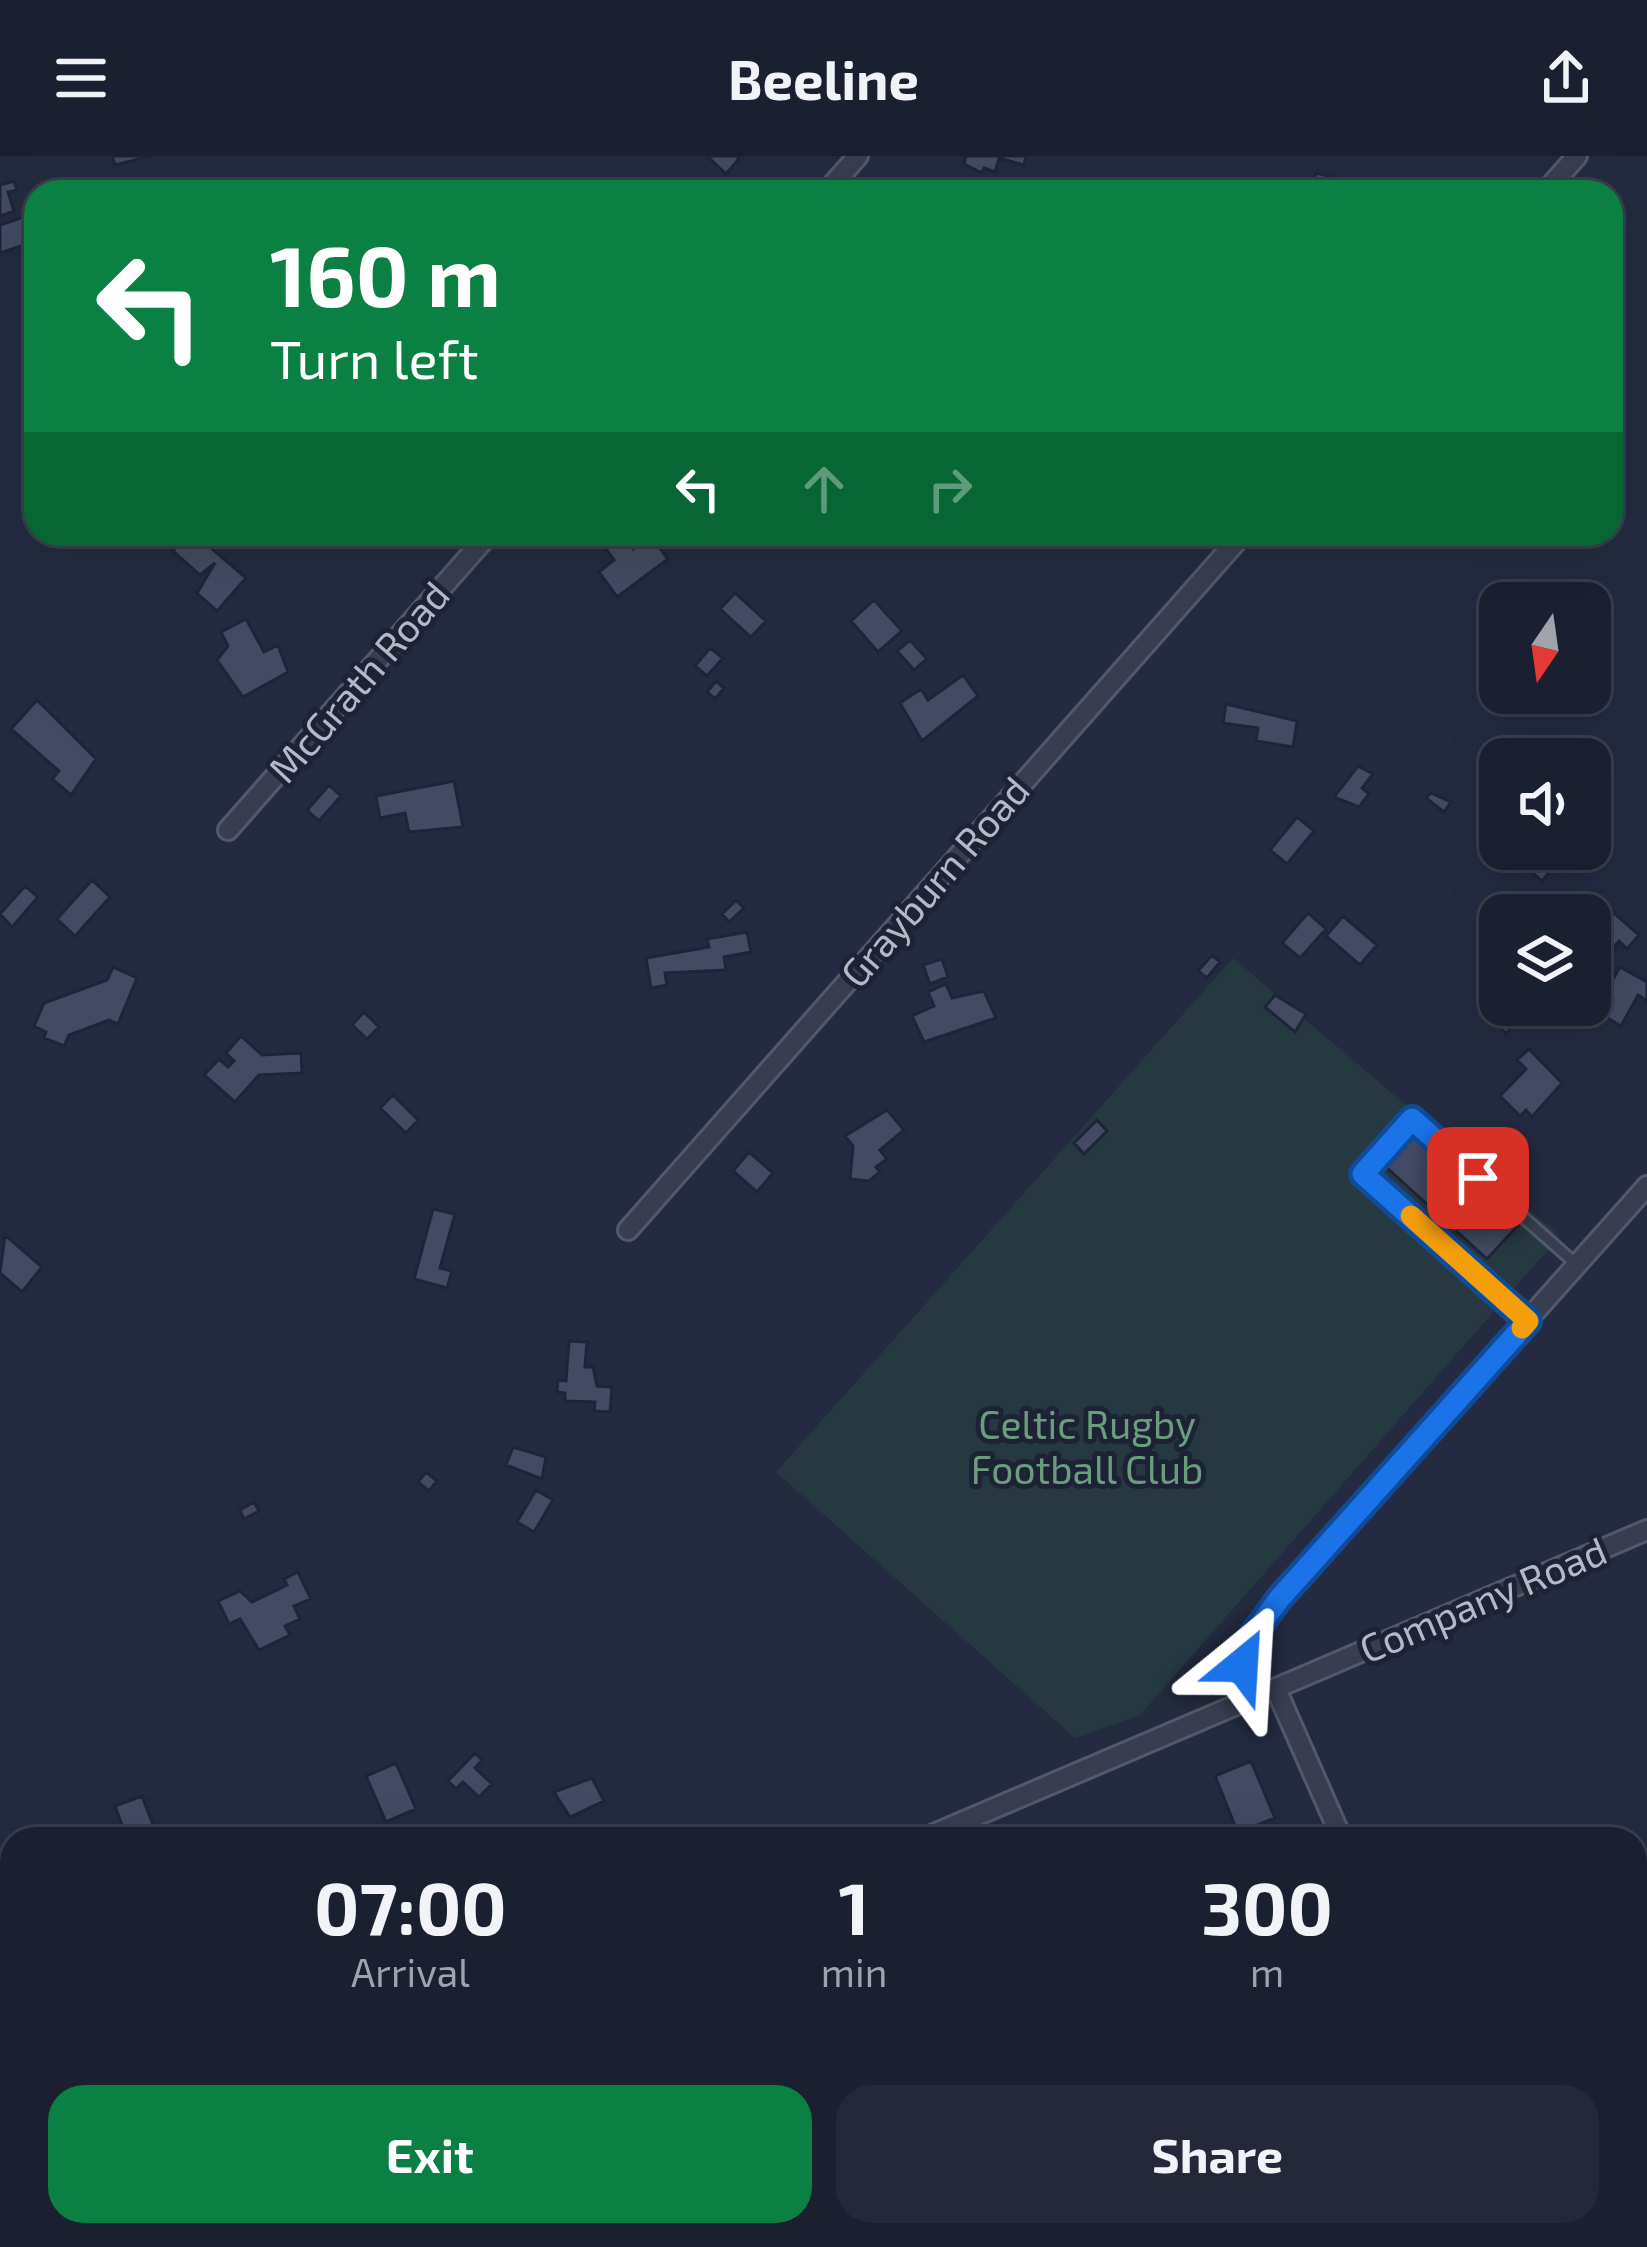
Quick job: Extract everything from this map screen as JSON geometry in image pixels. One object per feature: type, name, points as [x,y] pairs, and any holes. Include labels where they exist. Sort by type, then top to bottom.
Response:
[{"type":"street","points":[[837,180],[858,156]]},
{"type":"street","points":[[1556,180],[1577,156]]},
{"type":"street","name":"McGrath Road","points":[[228,830],[478,546]]},
{"type":"street","name":"Grayburn Road","points":[[628,1230],[1232,546]]},
{"type":"street","points":[[1249,1699],[1242,1665],[1249,1640],[1268,1613],[1647,1186]]},
{"type":"street","name":"Company Road","points":[[950,1827],[1647,1530]]},
{"type":"street","points":[[1276,1689],[1337,1827]]},
{"type":"lane","points":[[1528,1321],[1363,1174],[1412,1119],[1577,1265]]},
{"type":"green space","name":"Celtic Rugby Football Club","points":[[1233,958],[1560,1236],[1140,1715],[1075,1738],[776,1472]]},
{"type":"building","points":[[112,156],[151,156],[115,165]]},
{"type":"building","points":[[707,156],[738,156],[738,160],[726,174]]},
{"type":"building","points":[[966,156],[1026,156],[1024,165],[999,158],[995,172],[984,168],[982,173],[964,164]]},
{"type":"building","points":[[1316,173],[1337,178],[1336,180],[1314,180]]},
{"type":"building","points":[[14,181],[17,190],[8,192],[14,211],[0,216],[0,185]]},
{"type":"building","points":[[24,217],[24,245],[0,253],[0,225]]},
{"type":"building","points":[[177,546],[209,546],[246,578],[217,611],[197,593],[215,563],[200,575],[173,551]]},
{"type":"building","points":[[604,546],[658,546],[668,559],[617,597],[599,572],[614,560]]},
{"type":"building","points":[[735,593],[766,621],[751,637],[720,609]]},
{"type":"building","points":[[874,600],[902,631],[878,652],[851,621]]},
{"type":"building","points":[[246,619],[264,652],[278,645],[288,672],[243,697],[217,660],[228,646],[221,632]]},
{"type":"building","points":[[910,640],[927,659],[914,670],[897,651]]},
{"type":"building","points":[[710,648],[723,658],[707,676],[695,666]]},
{"type":"building","points":[[963,675],[978,696],[922,741],[900,703],[921,689],[928,700]]},
{"type":"building","points":[[716,681],[724,688],[715,699],[707,692]]},
{"type":"building","points":[[37,700],[96,759],[71,795],[52,779],[59,771],[11,729]]},
{"type":"building","points":[[1226,704],[1297,721],[1293,747],[1256,741],[1258,728],[1223,723]]},
{"type":"building","points":[[1358,766],[1373,774],[1362,788],[1369,794],[1359,807],[1334,797]]},
{"type":"building","points":[[454,781],[463,827],[409,832],[405,813],[380,818],[376,796]]},
{"type":"building","points":[[329,785],[341,796],[319,821],[307,810]]},
{"type":"building","points":[[1431,793],[1451,802],[1444,812],[1426,798]]},
{"type":"building","points":[[1297,817],[1314,831],[1287,864],[1270,850]]},
{"type":"building","points":[[1529,870],[1551,870],[1542,881]]},
{"type":"building","points":[[92,880],[110,897],[75,936],[57,919]]},
{"type":"building","points":[[25,886],[38,897],[12,927],[0,914]]},
{"type":"building","points":[[736,900],[744,908],[729,922],[722,914]]},
{"type":"building","points":[[1611,910],[1639,935],[1627,949],[1619,941],[1614,947]]},
{"type":"building","points":[[1308,913],[1326,929],[1300,958],[1282,943]]},
{"type":"building","points":[[1343,916],[1377,945],[1360,965],[1326,936]]},
{"type":"building","points":[[747,932],[751,952],[724,957],[726,970],[665,973],[667,985],[651,988],[646,958],[709,947],[707,939]]},
{"type":"building","points":[[1212,955],[1220,962],[1207,978],[1198,971]]},
{"type":"building","points":[[942,959],[948,977],[930,984],[923,965]]},
{"type":"building","points":[[113,967],[137,978],[118,1024],[109,1020],[69,1035],[64,1046],[44,1038],[46,1032],[34,1026],[44,1003],[107,980]]},
{"type":"building","points":[[1620,967],[1647,982],[1647,1001],[1638,995],[1621,1026],[1611,1020],[1611,983]]},
{"type":"building","points":[[946,984],[952,998],[984,991],[996,1018],[924,1042],[912,1016],[934,1006],[928,992]]},
{"type":"building","points":[[1275,995],[1306,1014],[1295,1032],[1265,1007]]},
{"type":"building","points":[[364,1012],[379,1027],[367,1039],[352,1025]]},
{"type":"building","points":[[241,1036],[262,1055],[301,1053],[302,1073],[259,1075],[235,1102],[204,1075],[219,1059],[228,1067],[234,1061],[226,1053]]},
{"type":"building","points":[[1529,1049],[1562,1083],[1532,1117],[1526,1110],[1520,1116],[1500,1096],[1526,1069],[1517,1060]]},
{"type":"building","points":[[393,1095],[418,1120],[406,1133],[380,1108]]},
{"type":"building","points":[[887,1110],[904,1130],[880,1150],[887,1159],[876,1167],[880,1172],[869,1181],[850,1179],[853,1146],[845,1136]]},
{"type":"building","points":[[1097,1120],[1107,1131],[1084,1154],[1074,1143]]},
{"type":"building","points":[[1418,1130],[1523,1220],[1487,1259],[1385,1166]]},
{"type":"building","points":[[749,1152],[773,1173],[757,1192],[733,1171]]},
{"type":"building","points":[[433,1209],[455,1214],[440,1268],[452,1271],[447,1288],[414,1279]]},
{"type":"building","points":[[5,1235],[42,1267],[22,1292],[0,1273]]},
{"type":"building","points":[[569,1341],[587,1342],[585,1367],[593,1367],[597,1386],[612,1387],[610,1412],[594,1411],[595,1402],[565,1401],[565,1393],[557,1392],[558,1380],[566,1381]]},
{"type":"building","points":[[513,1447],[546,1457],[542,1479],[506,1465]]},
{"type":"building","points":[[426,1472],[437,1481],[429,1491],[418,1482]]},
{"type":"building","points":[[536,1490],[553,1500],[534,1532],[517,1522]]},
{"type":"building","points":[[254,1502],[259,1511],[244,1519],[240,1510]]},
{"type":"building","points":[[298,1572],[311,1599],[294,1606],[300,1619],[285,1626],[290,1635],[259,1650],[240,1619],[229,1624],[218,1601],[240,1591],[252,1602],[287,1585],[284,1579]]},
{"type":"building","points":[[475,1753],[482,1760],[475,1768],[492,1784],[479,1797],[463,1782],[456,1789],[448,1781]]},
{"type":"building","points":[[1251,1761],[1275,1818],[1253,1827],[1236,1827],[1215,1776]]},
{"type":"building","points":[[396,1763],[416,1809],[386,1822],[366,1776]]},
{"type":"building","points":[[592,1778],[604,1801],[570,1817],[554,1792]]},
{"type":"building","points":[[142,1796],[154,1827],[123,1827],[115,1806]]},
{"type":"slow traffic","points":[[1411,1216],[1528,1321],[1522,1328]]},
{"type":"route","points":[[1242,1665],[1249,1640],[1279,1599],[1528,1321],[1363,1174],[1412,1119],[1478,1178]]}]
